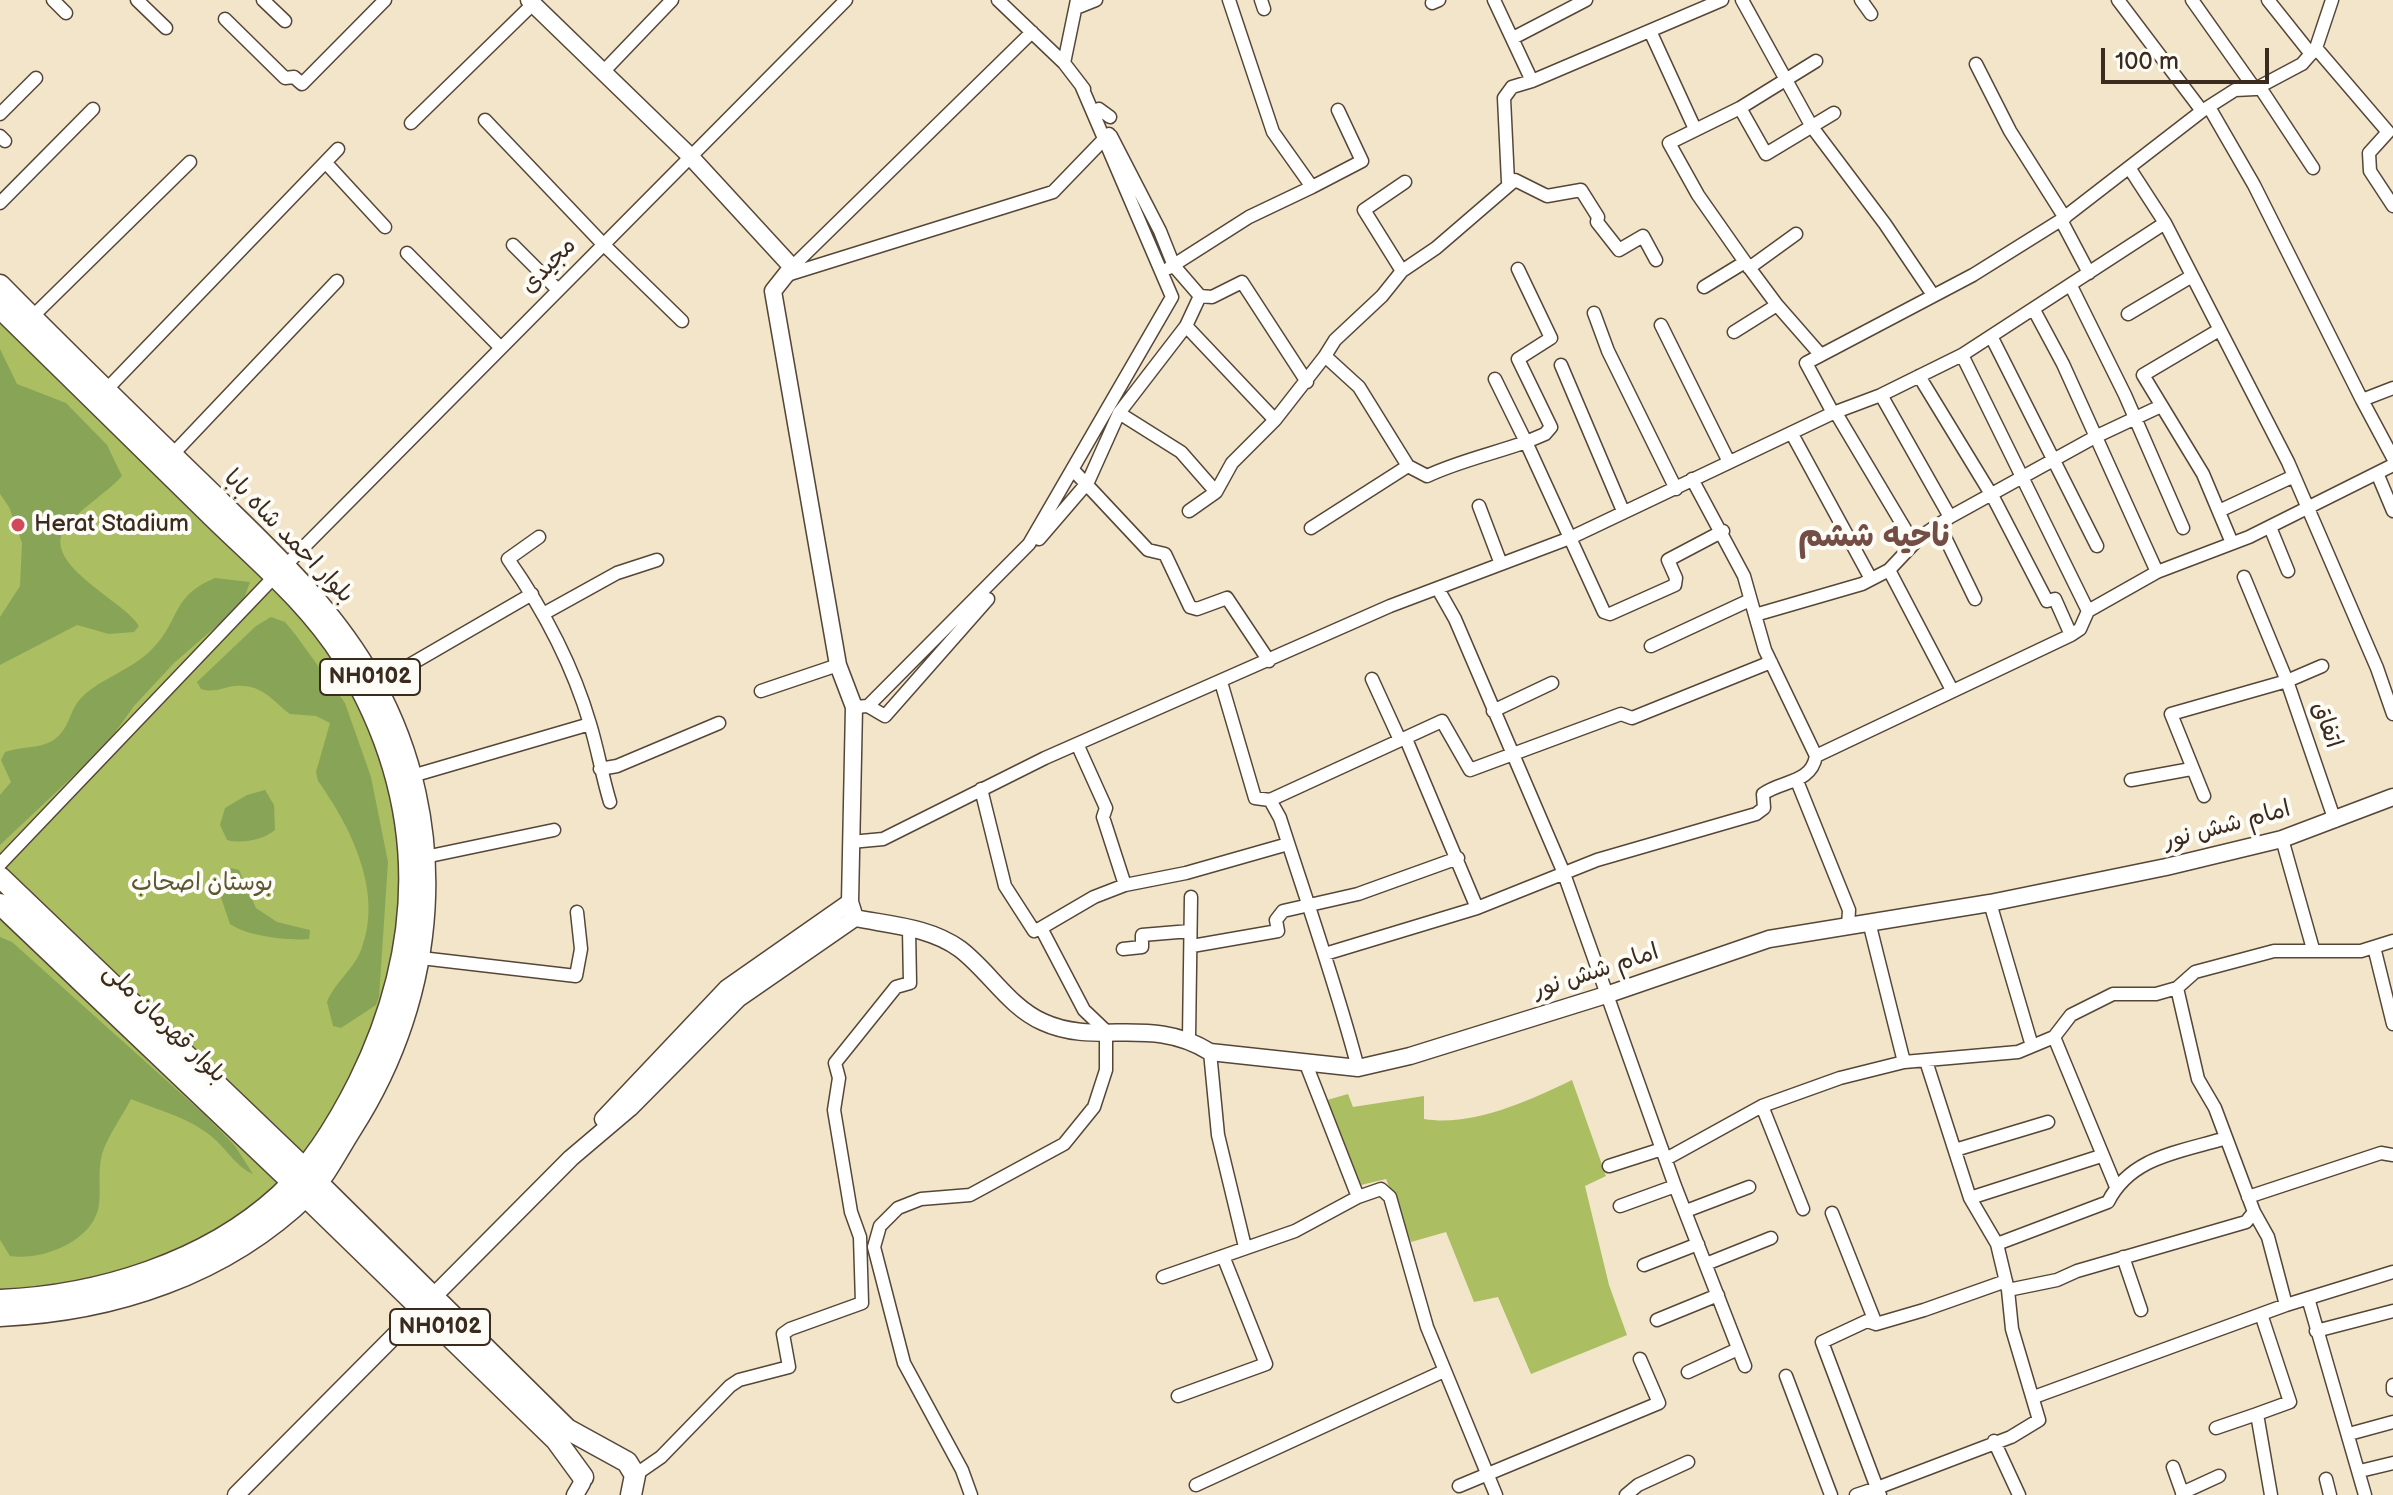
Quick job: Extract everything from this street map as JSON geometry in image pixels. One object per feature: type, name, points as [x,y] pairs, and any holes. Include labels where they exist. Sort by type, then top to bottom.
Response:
[{"type":"main road","name":"بلوار احمد شاه بابا","points":[[0,285],[172,455],[280,571],[328,636],[378,726],[404,818],[410,856],[410,906],[402,966],[384,1030],[305,1182],[173,1261],[113,1284],[72,1293],[0,1300]]},
{"type":"main road","name":"بلوار احمد شاه بابا","points":[[0,308],[339,627],[375,685],[412,776],[425,857],[427,907],[421,958],[401,1035],[364,1110],[305,1182],[254,1237],[184,1276],[96,1306],[0,1316]]},
{"type":"main road","points":[[0,877],[305,1182]]},
{"type":"main road","name":"بلوار قهرمان ملی","points":[[0,904],[305,1182]]},
{"type":"main road","name":"NH0102","points":[[305,1182],[426,1302],[556,1440],[582,1488]]},
{"type":"main road","name":"NH0102","points":[[426,1302],[567,1429],[627,1462],[636,1487]]},
{"type":"main road","name":"NH0102","points":[[582,1488],[596,1458],[611,1455]]},
{"type":"street","points":[[53,0],[66,13]]},
{"type":"street","points":[[137,0],[166,28]]},
{"type":"street","points":[[263,0],[285,21]]},
{"type":"street","points":[[225,19],[285,78],[294,77],[302,84],[385,0]]},
{"type":"street","points":[[603,72],[672,0]]},
{"type":"street","name":"مجیدی","points":[[0,864],[280,571],[846,0]]},
{"type":"street","points":[[791,270],[1053,192],[1107,136],[1105,113],[1064,63],[998,0]]},
{"type":"street","points":[[1064,63],[1077,4],[1094,0]]},
{"type":"street","points":[[1229,0],[1273,132],[1312,187]]},
{"type":"street","points":[[1494,0],[1532,81]]},
{"type":"street","points":[[1513,38],[1586,0]]},
{"type":"street","points":[[1508,182],[1504,98],[1512,87],[1722,0]]},
{"type":"street","points":[[1742,0],[1812,127],[1885,224],[1933,295]]},
{"type":"street","points":[[1861,0],[1871,14]]},
{"type":"street","points":[[2118,0],[2205,109],[2254,185],[2393,458]]},
{"type":"street","points":[[2192,0],[2255,89]]},
{"type":"street","points":[[2268,0],[2390,135],[2369,153],[2370,171],[2393,206]]},
{"type":"street","points":[[2255,89],[2302,64],[2313,51],[2332,0]]},
{"type":"street","points":[[411,123],[531,2],[689,155],[791,270]]},
{"type":"street","points":[[1650,31],[1695,129]]},
{"type":"street","points":[[852,910],[851,842],[861,707],[838,665],[773,291],[1032,32]]},
{"type":"street","points":[[1816,61],[1740,108],[1669,143],[1698,195],[1747,265],[1819,353]]},
{"type":"street","points":[[1976,64],[2010,131],[2063,219],[2089,273]]},
{"type":"street","points":[[0,114],[36,78]]},
{"type":"street","points":[[861,707],[1029,544],[1172,297],[1160,231],[1081,85]]},
{"type":"street","points":[[1914,544],[1806,363],[1819,353],[1973,275],[2063,219],[2205,109],[2235,90],[2261,89],[2313,168]]},
{"type":"street","points":[[1740,108],[1766,154],[1834,113]]},
{"type":"street","points":[[0,203],[93,109]]},
{"type":"street","points":[[1168,269],[1249,217],[1362,161],[1338,110]]},
{"type":"street","points":[[485,120],[602,243],[682,321]]},
{"type":"street","points":[[106,390],[338,149]]},
{"type":"street","points":[[32,317],[190,162]]},
{"type":"street","points":[[326,163],[385,227]]},
{"type":"street","points":[[2130,169],[2165,223],[2309,505],[2393,714]]},
{"type":"street","points":[[1189,511],[1216,492],[1232,463],[1307,382],[1335,340],[1382,296],[1402,271],[1493,200],[1508,182],[1515,180],[1547,196],[1581,190],[1598,217],[1597,222],[1619,250],[1643,236],[1656,260]]},
{"type":"street","points":[[1402,271],[1364,210],[1405,182]]},
{"type":"street","points":[[851,842],[883,839],[981,789],[1221,682],[1438,589],[1570,538],[1835,413],[1881,395],[1992,338],[2165,223]]},
{"type":"street","points":[[1704,287],[1747,265],[1796,234]]},
{"type":"street","points":[[513,245],[557,289]]},
{"type":"street","points":[[407,253],[500,347]]},
{"type":"street","points":[[1168,269],[1200,296],[1212,297],[1242,282],[1307,382]]},
{"type":"street","points":[[1325,356],[1359,387],[1408,466],[1427,476],[1461,461],[1480,459],[1545,434],[1551,427],[1518,359],[1551,338],[1518,269]]},
{"type":"street","points":[[2128,314],[2192,276]]},
{"type":"street","points":[[172,455],[337,281]]},
{"type":"street","points":[[2071,286],[2183,528]]},
{"type":"street","points":[[861,707],[885,716],[1088,482],[1119,413],[1186,326],[1200,296]]},
{"type":"street","points":[[1734,332],[1777,305]]},
{"type":"street","points":[[2034,310],[2157,572]]},
{"type":"street","points":[[1594,313],[1608,351],[1676,489]]},
{"type":"street","points":[[1661,325],[1729,462]]},
{"type":"street","points":[[1186,326],[1275,420]]},
{"type":"street","points":[[2219,330],[2143,375],[2203,474],[2232,543]]},
{"type":"street","points":[[1992,338],[2052,463]]},
{"type":"street","points":[[1962,355],[2088,611]]},
{"type":"street","points":[[1561,365],[1623,511]]},
{"type":"street","points":[[1919,376],[1992,495],[2047,601],[2055,599],[2071,635]]},
{"type":"street","points":[[1495,379],[1604,612],[1610,614],[1675,585],[1676,578],[1668,560],[1723,531]]},
{"type":"street","points":[[2362,400],[2393,388]]},
{"type":"street","points":[[1881,395],[1950,517]]},
{"type":"street","points":[[1755,615],[1871,579],[1889,570],[1914,544],[1950,517],[2095,437],[2161,406]]},
{"type":"street","points":[[1119,413],[1181,452],[1216,492]]},
{"type":"street","points":[[1792,434],[1871,579]]},
{"type":"street","points":[[2052,463],[2058,462],[2097,546]]},
{"type":"street","points":[[1816,756],[2071,635],[2080,629],[2088,611],[2157,572],[2270,527],[2393,465]]},
{"type":"street","points":[[1311,528],[1408,466]]},
{"type":"street","points":[[1074,471],[1088,482],[1148,550],[1165,554],[1190,607],[1197,609],[1227,598],[1269,661]]},
{"type":"street","points":[[2377,473],[2393,511]]},
{"type":"street","points":[[2219,511],[2294,476]]},
{"type":"street","points":[[1325,954],[1477,908],[1544,883],[1563,871],[1756,814],[1764,808],[1763,794],[1797,781],[1811,771],[1816,756],[1771,662],[1744,576],[1723,531],[1692,479]]},
{"type":"street","points":[[1479,506],[1501,564]]},
{"type":"street","points":[[1940,527],[1975,599]]},
{"type":"street","points":[[2270,527],[2288,571]]},
{"type":"street","points":[[539,537],[508,559],[543,614],[590,724],[610,802]]},
{"type":"street","points":[[543,614],[617,573],[657,560]]},
{"type":"street","points":[[1889,570],[1952,690]]},
{"type":"street","points":[[2204,796],[2171,714],[2287,681],[2244,577]]},
{"type":"street","points":[[1438,589],[1455,619],[1563,871],[1675,1186],[1745,1366]]},
{"type":"street","points":[[375,685],[532,594]]},
{"type":"street","points":[[1651,646],[1750,600]]},
{"type":"street","points":[[1221,682],[1255,798],[1270,800],[1399,738],[1442,721],[1470,770],[1621,714],[1632,718],[1771,662]]},
{"type":"street","points":[[761,691],[838,665]]},
{"type":"street","name":"اتفاق","points":[[2322,666],[2287,681],[2335,821]]},
{"type":"street","points":[[1372,679],[1399,738]]},
{"type":"street","points":[[1493,711],[1552,683]]},
{"type":"street","points":[[600,769],[617,766],[719,723]]},
{"type":"street","points":[[412,776],[590,724]]},
{"type":"street","points":[[1399,738],[1406,739],[1477,908]]},
{"type":"street","points":[[1078,746],[1106,808],[1103,817],[1125,885]]},
{"type":"street","points":[[2131,780],[2191,769]]},
{"type":"street","points":[[1797,781],[1849,910],[1848,926]]},
{"type":"street","points":[[981,789],[1005,886],[1034,931],[1094,897],[1125,885],[1186,873],[1288,844]]},
{"type":"street","name":"امام شش نور","points":[[1210,1052],[1262,1055],[1306,1064],[1358,1068],[1410,1056],[1609,994],[1769,939],[1990,903],[2166,867],[2282,839],[2393,797]]},
{"type":"street","points":[[1270,800],[1325,954],[1358,1068]]},
{"type":"street","points":[[425,857],[554,830]]},
{"type":"street","points":[[2282,839],[2313,949]]},
{"type":"street","points":[[1192,946],[1278,931],[1276,920],[1283,911],[1358,894],[1458,858]]},
{"type":"street","points":[[1189,1038],[1191,897]]},
{"type":"street","points":[[1990,903],[2032,1046]]},
{"type":"street","points":[[852,910],[934,934],[961,950],[1008,997],[1042,1022],[1079,1032],[1165,1033],[1189,1038],[1210,1052],[1218,1135],[1245,1247]]},
{"type":"street","points":[[236,1495],[571,1158],[620,1100],[727,988],[852,910]]},
{"type":"street","points":[[421,958],[576,976],[581,949],[577,912]]},
{"type":"street","points":[[1869,922],[1904,1062]]},
{"type":"street","points":[[971,1495],[962,1470],[904,1363],[874,1247],[880,1226],[898,1208],[921,1199],[970,1195],[1064,1144],[1094,1107],[1106,1070],[1106,1031],[1084,1010],[1041,928]]},
{"type":"street","points":[[862,1303],[860,1237],[851,1212],[834,1110],[839,1078],[835,1063],[896,987],[910,983],[909,929]]},
{"type":"street","points":[[1123,949],[1142,947],[1142,935],[1190,931]]},
{"type":"street","points":[[1609,1166],[1664,1154],[1762,1106],[1840,1078],[1904,1062],[2018,1052],[2054,1037],[2071,1015],[2113,994],[2156,994],[2177,988],[2195,972],[2274,951],[2361,951],[2393,941]]},
{"type":"street","points":[[2374,947],[2393,1024]]},
{"type":"street","points":[[2177,988],[2198,1079],[2215,1108],[2254,1212],[2268,1237],[2286,1305]]},
{"type":"street","points":[[2054,1037],[2116,1187]]},
{"type":"street","points":[[1856,1495],[1878,1491],[1994,1441],[2011,1437],[2039,1420],[2012,1329],[2007,1286],[1997,1244],[1970,1198],[1926,1061]]},
{"type":"street","points":[[1306,1064],[1358,1197]]},
{"type":"street","points":[[1762,1106],[1803,1209]]},
{"type":"street","points":[[1955,1150],[2048,1122]]},
{"type":"street","points":[[1997,1244],[2108,1202],[2116,1187],[2136,1166],[2226,1138]]},
{"type":"street","points":[[2248,1197],[2381,1153],[2393,1155]]},
{"type":"street","points":[[1970,1198],[2101,1156]]},
{"type":"street","points":[[1620,1206],[1675,1186]]},
{"type":"street","points":[[1686,1211],[1749,1187]]},
{"type":"street","points":[[1163,1277],[1295,1231],[1358,1197],[1381,1189],[1390,1197],[1427,1327],[1496,1495]]},
{"type":"street","points":[[1878,1491],[1822,1342],[1867,1321],[1876,1324],[2007,1286],[2057,1280],[2077,1271],[2246,1222],[2254,1212]]},
{"type":"street","points":[[1832,1213],[1876,1324]]},
{"type":"street","points":[[1706,1264],[1771,1238]]},
{"type":"street","points":[[1644,1265],[1698,1244]]},
{"type":"street","points":[[1178,1396],[1266,1364],[1223,1256]]},
{"type":"street","points":[[2123,1257],[2141,1310]]},
{"type":"street","points":[[2034,1397],[2286,1305],[2393,1272]]},
{"type":"street","points":[[636,1487],[730,1386],[739,1380],[789,1367],[783,1334],[884,1295]]},
{"type":"street","points":[[1657,1320],[1718,1295]]},
{"type":"street","points":[[2308,1298],[2365,1495]]},
{"type":"street","points":[[2316,1331],[2393,1311]]},
{"type":"street","points":[[2216,1428],[2290,1402],[2261,1314]]},
{"type":"street","points":[[1688,1372],[1738,1349]]},
{"type":"street","points":[[1459,1486],[1659,1403],[1640,1359]]},
{"type":"street","points":[[1196,1485],[1444,1371]]},
{"type":"street","points":[[1786,1376],[1831,1495]]},
{"type":"street","points":[[2257,1414],[2271,1495]]},
{"type":"street","points":[[2349,1434],[2393,1422]]},
{"type":"street","points":[[1994,1441],[2019,1495]]},
{"type":"street","points":[[1626,1495],[1638,1485],[1688,1462]]},
{"type":"street","points":[[2360,1471],[2393,1463]]},
{"type":"street","points":[[2173,1467],[2183,1494],[2219,1476]]},
{"type":"street","points":[[2326,1479],[2330,1495]]},
{"type":"green space","name":"بوستان اصحاب","points":[[0,317],[313,624],[380,741],[406,871],[380,1025],[308,1152],[279,1185],[234,1219],[169,1255],[108,1277],[50,1287],[0,1290]]},
{"type":"green space","points":[[0,349],[17,384],[66,403],[107,445],[122,476],[69,523],[60,543],[75,569],[139,626],[134,632],[109,634],[77,625],[0,665],[0,617],[20,586],[22,543],[9,507],[0,494]]},
{"type":"green space","points":[[215,578],[250,582],[242,604],[174,663],[134,706],[106,745],[0,845],[0,795],[11,782],[1,760],[5,752],[52,741],[66,725],[82,697],[153,648],[183,600]]},
{"type":"green space","points":[[271,617],[285,622],[345,703],[371,777],[388,862],[379,997],[376,1005],[341,1028],[333,1026],[327,1002],[361,950],[369,906],[366,884],[352,840],[318,781],[316,772],[330,723],[316,716],[290,714],[252,687],[206,690],[201,689],[197,682],[256,626]]},
{"type":"green space","points":[[265,790],[274,805],[275,830],[252,840],[227,840],[220,825],[225,808],[247,795]]},
{"type":"green space","points":[[231,868],[239,870],[256,908],[277,922],[310,930],[309,939],[268,937],[230,924],[219,892]]},
{"type":"green space","points":[[0,937],[12,942],[206,1116],[235,1146],[253,1174],[241,1167],[202,1129],[131,1099],[102,1154],[99,1204],[93,1222],[85,1232],[62,1247],[35,1256],[10,1256],[0,1240]]},
{"type":"green space","points":[[1572,1080],[1606,1176],[1585,1186],[1609,1285],[1627,1335],[1531,1374],[1498,1297],[1474,1302],[1446,1232],[1411,1242],[1386,1179],[1361,1185],[1327,1100],[1348,1094],[1353,1107],[1424,1096],[1424,1119],[1461,1119],[1519,1104]]},
{"type":"place","name":"Herat Stadium","points":[[18,525]]},
{"type":"district","name":"ناحیه ششم","points":[[1874,538]]}]
